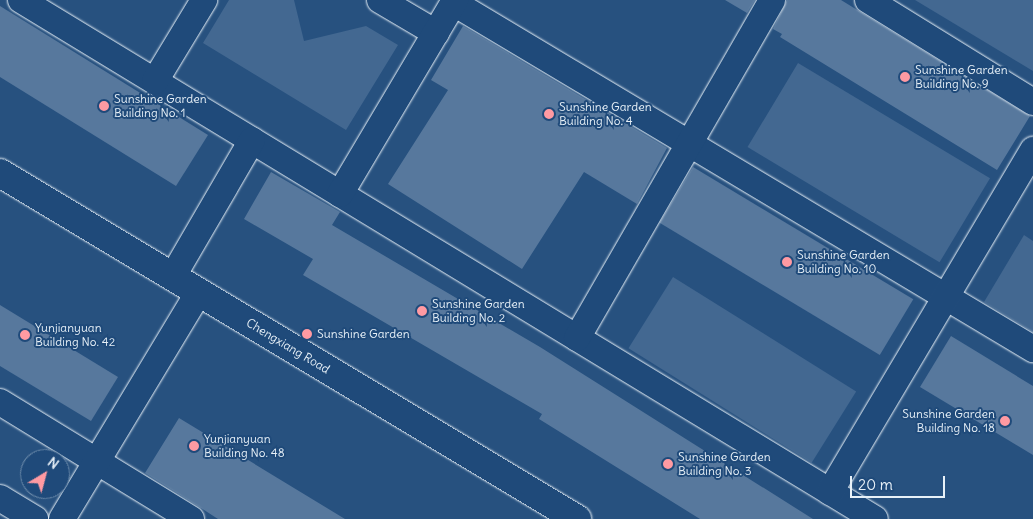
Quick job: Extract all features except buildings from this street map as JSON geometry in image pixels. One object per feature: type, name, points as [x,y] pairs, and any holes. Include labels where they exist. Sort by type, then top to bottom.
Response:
[{"type":"main road","name":"Chengxiang Road","points":[[0,173],[572,518]]},
{"type":"street","points":[[21,0],[875,519]]},
{"type":"street","points":[[156,82],[204,0]]},
{"type":"street","points":[[380,0],[436,33]]},
{"type":"street","points":[[577,338],[772,0]]},
{"type":"street","points":[[868,0],[1033,102]]},
{"type":"street","points":[[340,194],[454,2],[1033,349]]},
{"type":"street","points":[[172,276],[252,140]]},
{"type":"street","points":[[830,492],[1033,150]]},
{"type":"street","points":[[62,519],[199,292]]},
{"type":"street","points":[[0,402],[191,519]]},
{"type":"street","points":[[0,498],[35,519]]},
{"type":"shaded area","points":[[229,0],[294,0],[304,41],[366,26],[398,45],[346,130],[203,43]]},
{"type":"shaded area","points":[[915,0],[1033,0],[1033,71]]},
{"type":"shaded area","points":[[798,63],[990,178],[940,262],[748,147]]},
{"type":"shaded area","points":[[1024,235],[1033,241],[1033,332],[984,302]]},
{"type":"shaded area","points":[[673,277],[856,391],[812,463],[628,348]]},
{"type":"place","name":"Sunshine Garden Building No. 9","points":[[905,77]]},
{"type":"place","name":"Sunshine Garden Building No. 1","points":[[104,106]]},
{"type":"place","name":"Sunshine Garden Building No. 4","points":[[549,114]]},
{"type":"place","name":"Sunshine Garden Building No. 10","points":[[787,262]]},
{"type":"place","name":"Sunshine Garden Building No. 2","points":[[422,311]]},
{"type":"place","name":"Sunshine Garden","points":[[307,334]]},
{"type":"place","name":"Yunjianyuan Building No. 42","points":[[25,335]]},
{"type":"place","name":"Sunshine Garden Building No. 18","points":[[1005,421]]},
{"type":"place","name":"Yunjianyuan Building No. 48","points":[[194,446]]},
{"type":"place","name":"Sunshine Garden Building No. 3","points":[[668,464]]}]
